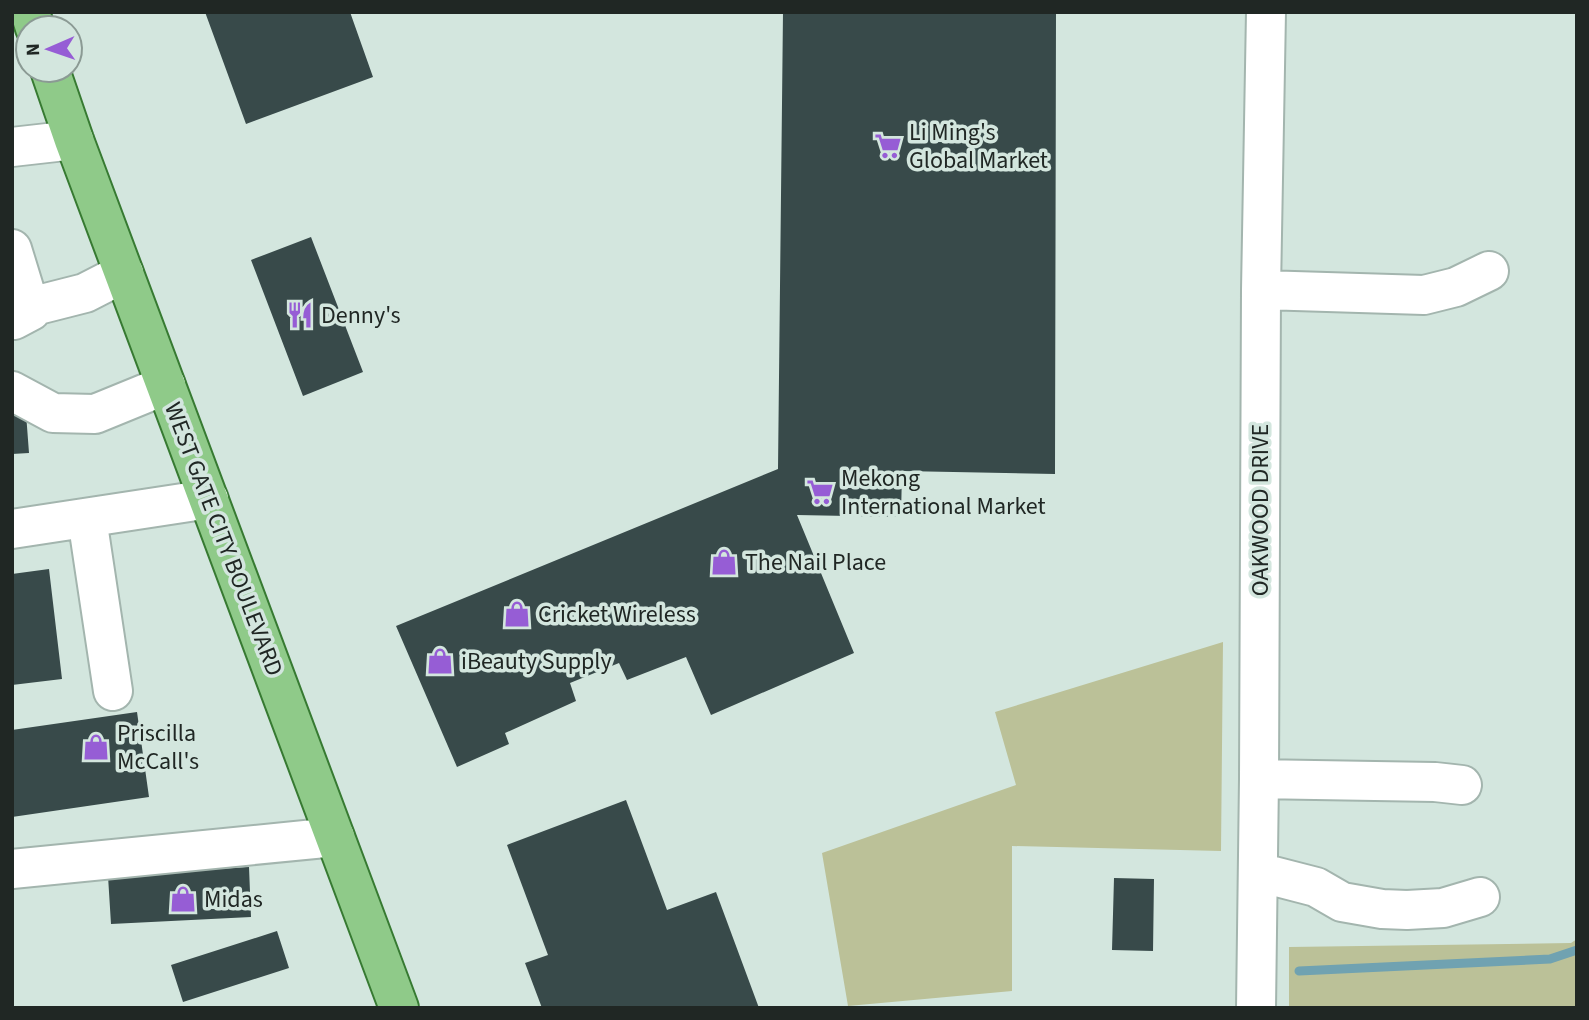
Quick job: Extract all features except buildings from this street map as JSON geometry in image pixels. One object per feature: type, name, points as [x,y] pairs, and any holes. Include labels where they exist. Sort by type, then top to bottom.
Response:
[{"type":"main road","name":"WEST GATE CITY BOULEVARD","points":[[55,84],[399,1008]]},
{"type":"street","name":"OAKWOOD DRIVE","points":[[1256,1008],[1261,290],[1266,12]]},
{"type":"street","points":[[12,147],[74,140]]},
{"type":"street","points":[[12,249],[21,314],[85,293],[124,273]]},
{"type":"street","points":[[1261,290],[1424,295],[1456,288],[1489,271]]},
{"type":"street","points":[[12,391],[53,414],[94,414],[166,385]]},
{"type":"street","points":[[12,529],[209,499]]},
{"type":"street","points":[[87,518],[113,691]]},
{"type":"street","points":[[1259,779],[1435,782],[1462,785]]},
{"type":"street","points":[[12,869],[335,837]]},
{"type":"street","points":[[1258,872],[1316,887],[1342,902],[1382,909],[1443,908],[1480,897]]},
{"type":"green space","points":[[1223,642],[1221,851],[1012,846],[1012,991],[848,1006],[822,853],[1016,785],[995,712]]},
{"type":"green space","points":[[1577,939],[1577,1008],[1289,1008],[1289,947],[1571,943]]},
{"type":"waterway","points":[[1299,971],[1550,959],[1577,950]]},
{"type":"place","name":"Li Ming's Global Market","points":[[888,146]]},
{"type":"place","name":"Denny's","points":[[300,315]]},
{"type":"place","name":"Mekong International Market","points":[[820,492]]},
{"type":"place","name":"The Nail Place","points":[[724,562]]},
{"type":"place","name":"Cricket Wireless","points":[[517,614]]},
{"type":"place","name":"iBeauty Supply","points":[[440,661]]},
{"type":"place","name":"Priscilla McCall's","points":[[96,747]]},
{"type":"place","name":"Midas","points":[[183,899]]}]
